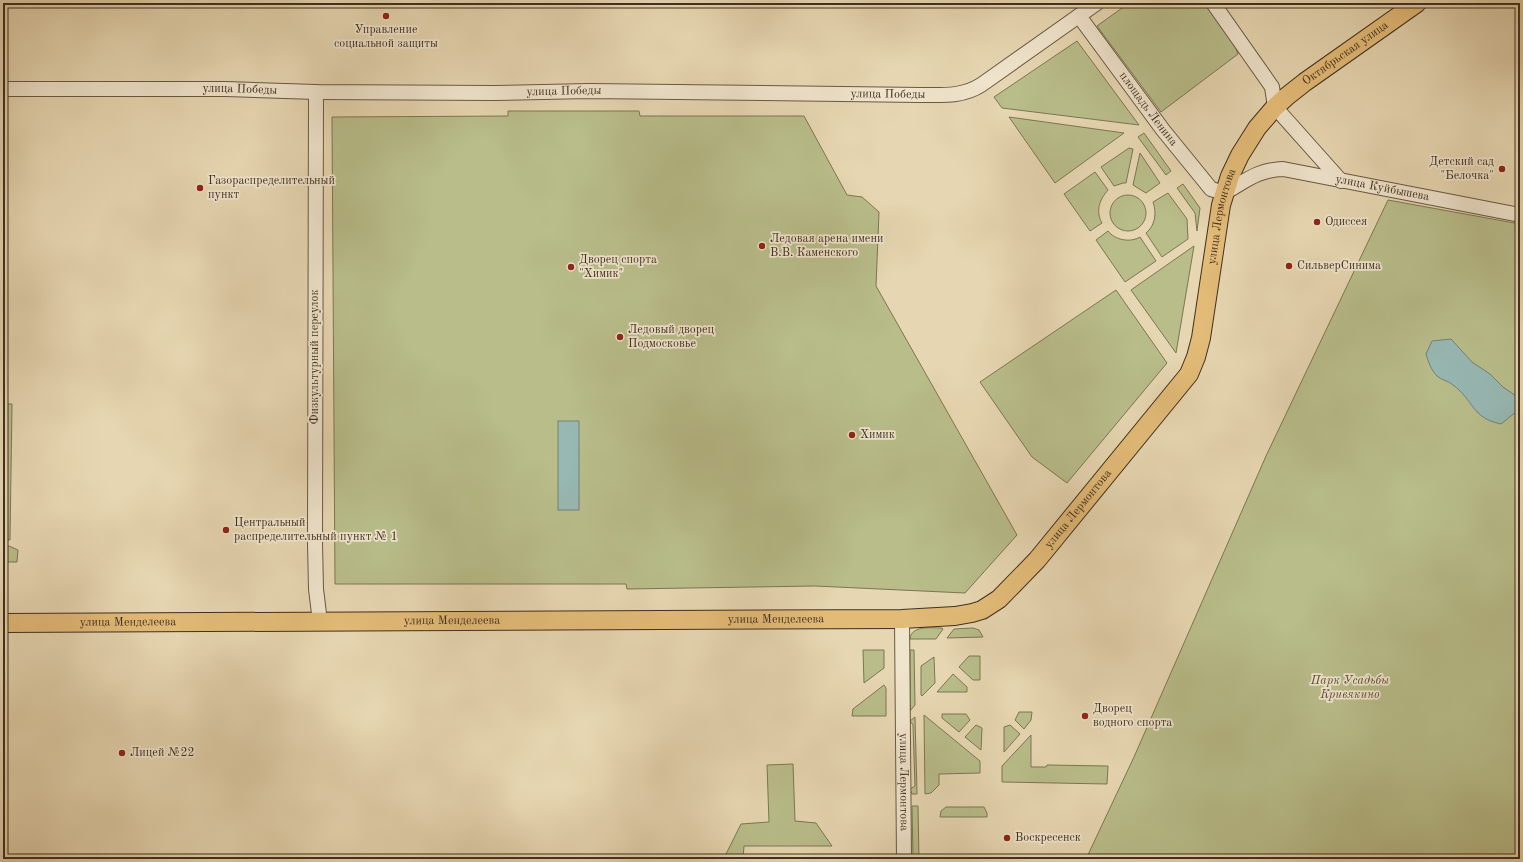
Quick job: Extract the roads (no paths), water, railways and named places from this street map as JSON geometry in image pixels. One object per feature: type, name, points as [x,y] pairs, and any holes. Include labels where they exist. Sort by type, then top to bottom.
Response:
[{"type":"main road","name":"Октябрьская улица","points":[[1275,107],[1305,82],[1417,3]]},
{"type":"main road","name":"улица Лермонтова","points":[[902,619],[955,616],[972,613],[982,610],[999,599],[1037,560],[1189,374],[1196,357],[1200,338],[1224,193],[1240,155],[1258,128],[1275,107]]},
{"type":"main road","name":"улица Менделеева","points":[[3,623],[902,619]]},
{"type":"street","name":"улица Победы","points":[[3,89],[226,89],[316,92],[504,93],[962,94],[972,91],[981,85],[1097,3]]},
{"type":"street","points":[[1213,3],[1272,87],[1275,107]]},
{"type":"street","name":"площадь Ленина","points":[[1079,16],[1163,130],[1211,189],[1224,193]]},
{"type":"street","name":"Физкультурный переулок","points":[[316,92],[315,543],[316,589],[320,622]]},
{"type":"street","name":"улица Куйбышева","points":[[1275,107],[1341,181],[1520,215]]},
{"type":"street","points":[[1224,193],[1251,176],[1270,169],[1283,169],[1341,181]]},
{"type":"street","name":"улица Лермонтова","points":[[902,619],[904,859]]},
{"type":"water","points":[[1451,339],[1472,362],[1490,374],[1503,387],[1516,396],[1519,404],[1516,412],[1501,424],[1491,421],[1478,413],[1460,391],[1439,377],[1433,371],[1426,354],[1432,341]]},
{"type":"water","points":[[558,421],[579,421],[579,510],[558,510]]},
{"type":"place","name":"Управление социальной защиты","points":[[386,16]]},
{"type":"place","name":"Детский сад \"Белочка\"","points":[[1502,169]]},
{"type":"place","name":"Газораспределительный пункт","points":[[200,188]]},
{"type":"place","name":"Одиссея","points":[[1317,222]]},
{"type":"place","name":"Ледовая арена имени В.В. Каменского","points":[[762,246]]},
{"type":"place","name":"СильверСинима","points":[[1289,266]]},
{"type":"place","name":"Дворец спорта \"Химик\"","points":[[571,267]]},
{"type":"place","name":"Ледовый дворец Подмосковье","points":[[620,337]]},
{"type":"place","name":"Химик","points":[[852,435]]},
{"type":"place","name":"Центральный распределительный пункт № 1","points":[[226,530]]},
{"type":"place","name":"Дворец водного спорта","points":[[1085,716]]},
{"type":"place","name":"Лицей №22","points":[[122,753]]},
{"type":"place","name":"Воскресенск","points":[[1007,838]]},
{"type":"park label","name":"Парк Усадьбы Кривякино","points":[[1350,688]]}]
